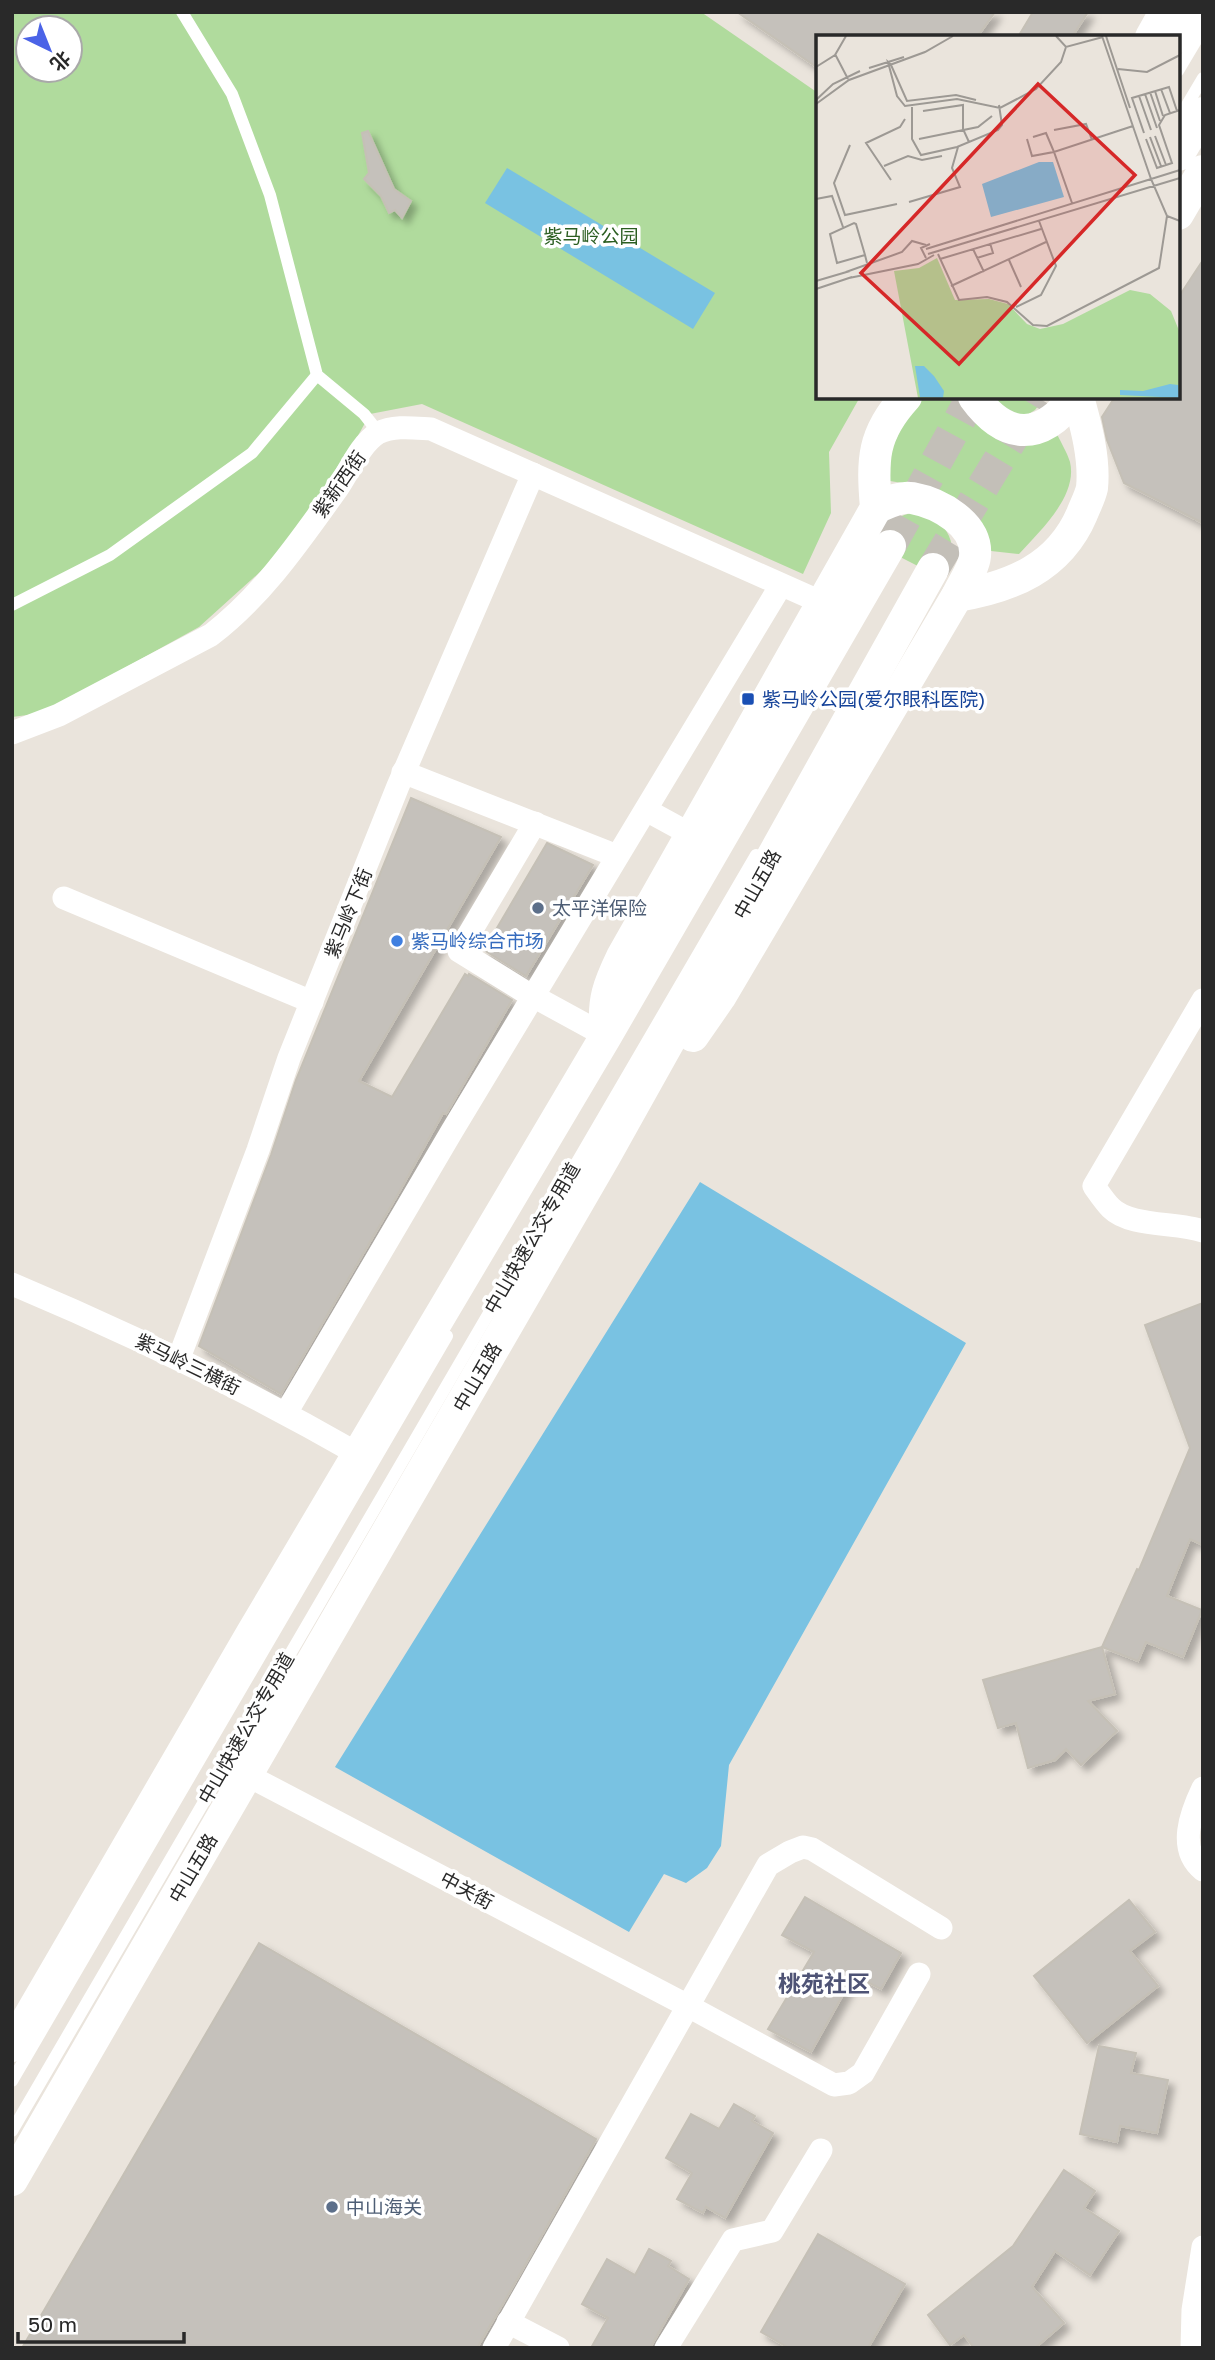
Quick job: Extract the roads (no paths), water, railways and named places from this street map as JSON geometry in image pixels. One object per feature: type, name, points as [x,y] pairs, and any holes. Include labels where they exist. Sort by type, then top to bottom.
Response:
[{"type":"main road","points":[[1152,35],[1165,12]]},
{"type":"main road","points":[[1179,35],[1192,12]]},
{"type":"main road","points":[[1180,153],[1203,113]]},
{"type":"main road","points":[[1180,211],[1203,171]]},
{"type":"main road","points":[[606,1036],[603,1010],[608,987],[622,957],[876,508],[874,468],[877,441],[890,414],[904,399]]},
{"type":"main road","points":[[975,399],[985,413],[1004,427],[1028,432],[1045,426],[1062,414],[1074,399]]},
{"type":"main road","points":[[957,596],[989,591],[1026,577],[1050,559],[1075,530],[1091,490],[1091,451],[1077,399]]},
{"type":"main road","points":[[655,1068],[686,1044],[720,997],[957,596],[975,557],[971,536],[956,517],[936,506],[911,498],[892,500],[876,508]]},
{"type":"main road","points":[[12,2046],[606,1036],[890,546]]},
{"type":"main road","name":"中山五路","points":[[12,2180],[655,1068],[929,567]]},
{"type":"street","name":"紫新西街","points":[[12,733],[59,715],[211,635],[248,603],[276,571],[369,441],[379,433],[409,427],[431,429],[822,603]]},
{"type":"street","name":"紫马岭下街","points":[[180,1359],[258,1150],[289,1058],[403,772],[533,474]]},
{"type":"street","points":[[286,1413],[781,584]]},
{"type":"street","points":[[403,772],[617,856]]},
{"type":"street","points":[[646,810],[690,834]]},
{"type":"street","points":[[536,823],[459,951],[522,990],[606,1036]]},
{"type":"street","points":[[64,898],[312,1002]]},
{"type":"street","points":[[1203,1000],[1094,1186],[1113,1210],[1135,1221],[1186,1225],[1203,1231]]},
{"type":"street","name":"紫马岭三横街","points":[[12,1284],[180,1359],[286,1413],[358,1454]]},
{"type":"street","name":"中关街","points":[[247,1775],[834,2085],[849,2083],[863,2073],[919,1974]]},
{"type":"street","points":[[1203,1788],[1194,1808],[1187,1843],[1195,1864],[1203,1870]]},
{"type":"street","points":[[494,2348],[768,1865],[803,1847],[812,1849],[941,1928]]},
{"type":"street","points":[[666,2348],[733,2240],[772,2231],[821,2150]]},
{"type":"street","points":[[1192,2348],[1193,2310],[1203,2246]]},
{"type":"street","points":[[508,2322],[558,2348]]},
{"type":"lane","points":[[182,12],[232,94],[270,195],[317,375],[364,414],[379,433]]},
{"type":"lane","points":[[1180,68],[1203,29]]},
{"type":"lane","points":[[1180,117],[1203,78]]},
{"type":"lane","points":[[12,605],[110,555],[252,453],[317,375]]},
{"type":"lane","points":[[815,754],[929,567]]},
{"type":"lane","name":"中山快速公交专用道","points":[[12,2131],[760,848]]},
{"type":"lane","points":[[586,1096],[669,954]]},
{"type":"lane","name":"中山快速公交专用道","points":[[12,2081],[453,1325]]},
{"type":"water","points":[[507,168],[715,293],[693,329],[485,203]]},
{"type":"water","points":[[700,1182],[966,1343],[729,1765],[721,1846],[707,1868],[686,1883],[664,1874],[629,1932],[335,1767]]},
{"type":"tunnel","points":[[890,546],[971,399]]},
{"type":"tunnel","points":[[933,569],[1036,399]]},
{"type":"place","name":"紫马岭公园(爱尔眼科医院)","points":[[748,699]]},
{"type":"place","name":"太平洋保险","points":[[538,908]]},
{"type":"place","name":"紫马岭综合市场","points":[[397,941]]},
{"type":"place","name":"中山海关","points":[[332,2207]]},
{"type":"district","name":"桃苑社区","points":[[824,1984]]},
{"type":"park label","name":"紫马岭公园","points":[[591,236]]}]
